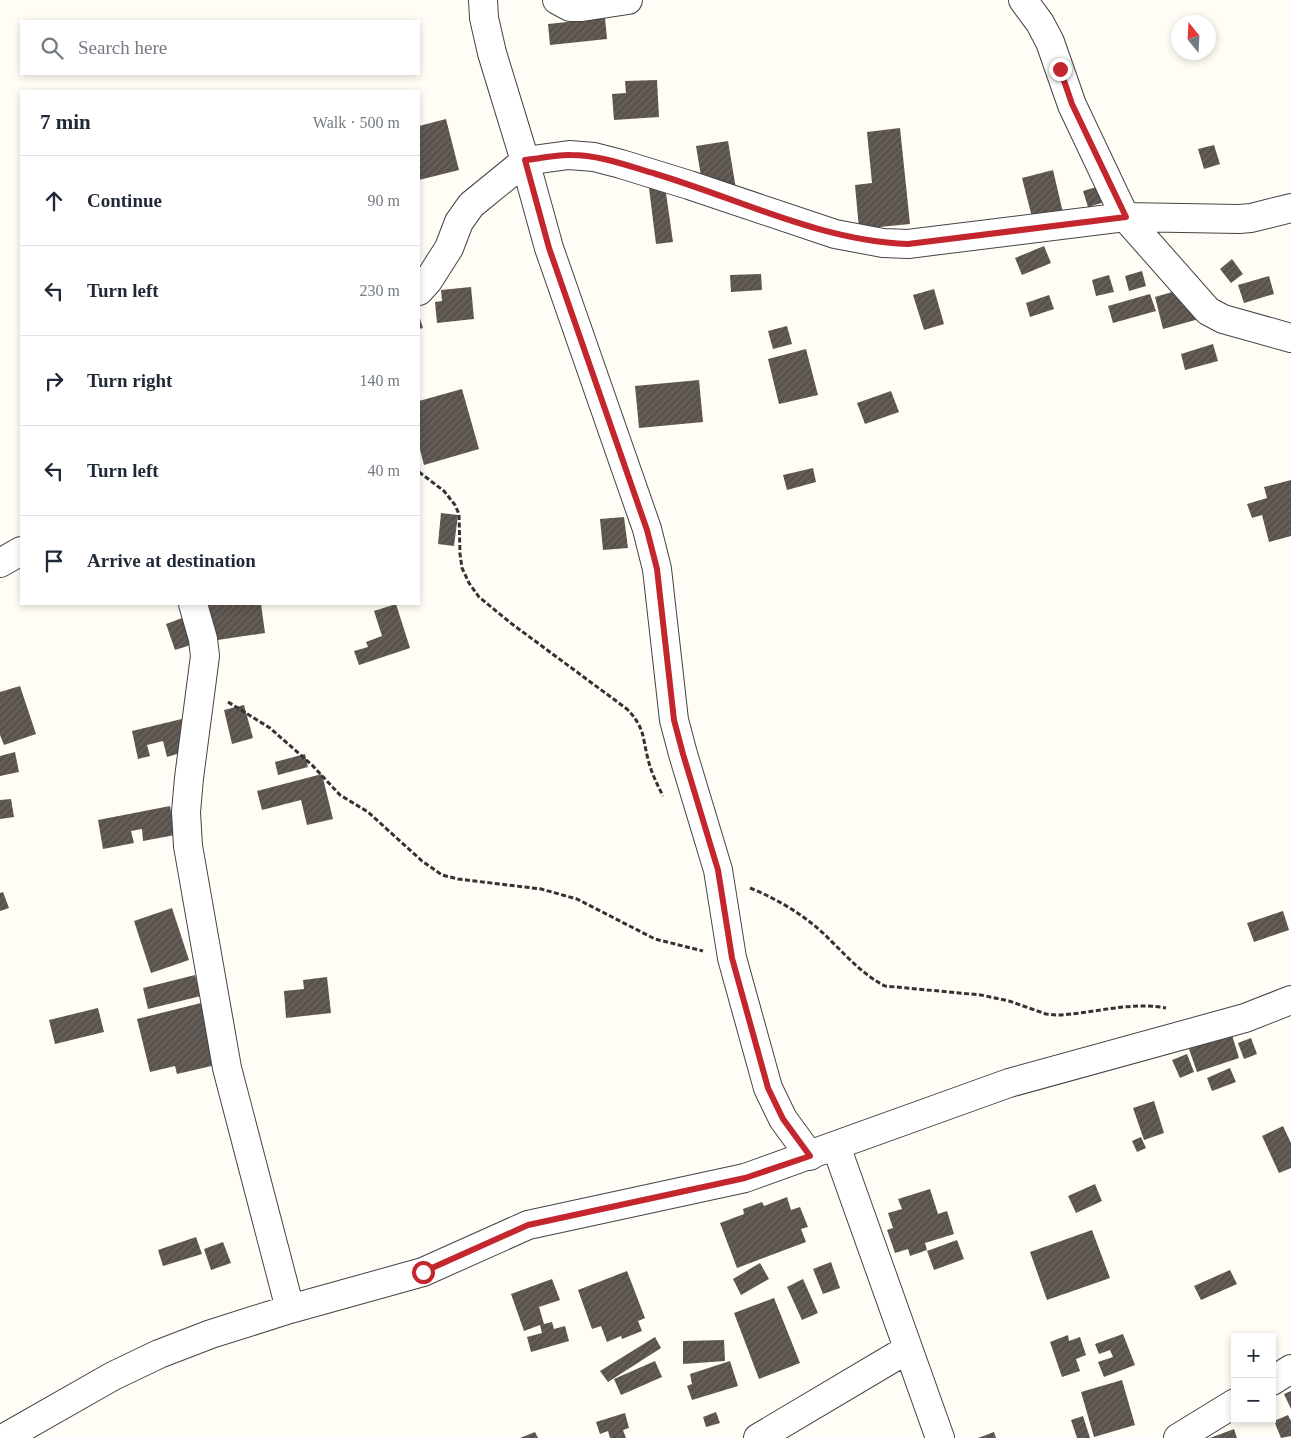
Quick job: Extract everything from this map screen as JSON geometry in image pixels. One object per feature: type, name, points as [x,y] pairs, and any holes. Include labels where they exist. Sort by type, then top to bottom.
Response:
[{"type":"street","points":[[483,0],[484,18],[492,53],[525,160],[549,248],[647,530],[657,569],[674,720],[718,870],[732,958],[768,1088],[783,1119],[810,1156]]},
{"type":"street","points":[[557,0],[570,7],[582,8],[628,0]]},
{"type":"street","points":[[1023,0],[1040,23],[1050,42],[1072,104],[1126,217],[1208,311],[1223,319],[1291,338]]},
{"type":"street","points":[[420,291],[449,248],[459,222],[471,205],[525,160],[570,155],[594,157],[690,184],[835,234],[883,243],[908,244],[1126,217],[1251,218],[1291,208]]},
{"type":"street","points":[[0,563],[20,552]]},
{"type":"street","points":[[193,605],[203,639],[205,656],[189,778],[186,812],[188,846],[228,1068],[290,1309]]},
{"type":"street","points":[[4,1438],[113,1376],[151,1358],[211,1334],[290,1309],[423,1272],[528,1225],[745,1178],[1009,1083],[1245,1018],[1291,1000]]},
{"type":"street","points":[[836,1146],[940,1438]]},
{"type":"street","points":[[758,1438],[908,1349]]},
{"type":"street","points":[[1276,1378],[1291,1369]]},
{"type":"street","points":[[1178,1438],[1231,1406]]},
{"type":"path","points":[[420,473],[444,491],[460,514],[462,568],[469,583],[479,597],[512,624],[627,709],[637,719],[642,730],[648,760],[665,800]]},
{"type":"path","points":[[202,686],[270,728],[312,765],[340,795],[368,812],[422,861],[442,875],[458,879],[541,889],[577,899],[663,942],[732,958]]},
{"type":"path","points":[[718,870],[744,886],[793,909],[823,933],[848,958],[885,986],[981,995],[1009,1001],[1046,1014],[1056,1015],[1129,1006],[1154,1006],[1172,1010]]},
{"type":"building","points":[[605,18],[607,39],[550,45],[548,24]]},
{"type":"building","points":[[657,80],[659,117],[614,120],[612,94],[626,93],[625,81]]},
{"type":"building","points":[[446,119],[459,170],[420,180],[420,126]]},
{"type":"building","points":[[900,128],[910,224],[859,229],[855,185],[872,183],[867,132]]},
{"type":"building","points":[[728,141],[736,189],[704,194],[696,146]]},
{"type":"building","points":[[1214,145],[1220,164],[1204,169],[1198,149]]},
{"type":"building","points":[[1053,170],[1064,217],[1034,225],[1022,178]]},
{"type":"building","points":[[1113,182],[1118,198],[1088,207],[1083,191]]},
{"type":"building","points":[[665,186],[673,242],[656,244],[649,188]]},
{"type":"building","points":[[1044,246],[1051,263],[1022,275],[1015,258]]},
{"type":"building","points":[[1232,259],[1243,274],[1231,283],[1220,269]]},
{"type":"building","points":[[1142,271],[1146,286],[1129,291],[1125,276]]},
{"type":"building","points":[[761,274],[762,290],[731,292],[730,275]]},
{"type":"building","points":[[1109,275],[1114,292],[1096,296],[1092,280]]},
{"type":"building","points":[[1269,276],[1274,294],[1244,303],[1238,285]]},
{"type":"building","points":[[471,287],[474,319],[437,323],[435,302],[442,301],[441,290]]},
{"type":"building","points":[[934,289],[944,324],[924,330],[913,295]]},
{"type":"building","points":[[1179,290],[1183,306],[1195,302],[1199,319],[1163,329],[1155,297]]},
{"type":"building","points":[[1150,294],[1156,311],[1113,323],[1108,306]]},
{"type":"building","points":[[1049,295],[1054,309],[1030,317],[1026,303]]},
{"type":"building","points":[[420,318],[423,328],[420,329]]},
{"type":"building","points":[[787,326],[792,344],[773,349],[768,331]]},
{"type":"building","points":[[1213,344],[1218,361],[1185,370],[1181,354]]},
{"type":"building","points":[[806,349],[818,395],[779,404],[768,359]]},
{"type":"building","points":[[699,380],[703,422],[639,428],[635,386]]},
{"type":"building","points":[[462,389],[479,449],[424,465],[420,450],[420,401]]},
{"type":"building","points":[[891,391],[899,412],[865,424],[857,403]]},
{"type":"building","points":[[813,468],[816,482],[787,490],[783,475]]},
{"type":"building","points":[[1291,480],[1291,536],[1269,542],[1262,515],[1252,518],[1247,504],[1267,498],[1264,487]]},
{"type":"building","points":[[441,513],[458,515],[454,546],[438,544]]},
{"type":"building","points":[[624,517],[628,548],[603,550],[600,519]]},
{"type":"building","points":[[206,605],[261,605],[265,633],[211,641]]},
{"type":"building","points":[[396,605],[410,648],[359,665],[354,651],[368,647],[366,642],[382,636],[374,611]]},
{"type":"building","points":[[185,617],[194,644],[175,650],[166,624]]},
{"type":"building","points":[[20,686],[36,734],[4,745],[0,735],[0,692]]},
{"type":"building","points":[[244,705],[253,738],[232,744],[224,710]]},
{"type":"building","points":[[190,717],[179,758],[177,754],[167,757],[163,741],[147,745],[150,756],[138,759],[132,731]]},
{"type":"building","points":[[15,752],[19,772],[0,776],[0,756]]},
{"type":"building","points":[[305,754],[308,767],[278,775],[275,762]]},
{"type":"building","points":[[322,774],[333,819],[307,825],[301,800],[262,810],[257,791]]},
{"type":"building","points":[[11,799],[14,817],[0,819],[0,800]]},
{"type":"building","points":[[170,806],[175,835],[143,841],[142,829],[131,831],[134,843],[103,849],[98,820]]},
{"type":"building","points":[[3,892],[9,908],[0,911],[0,893]]},
{"type":"building","points":[[172,908],[189,960],[151,973],[134,921]]},
{"type":"building","points":[[1283,911],[1289,930],[1254,942],[1247,923]]},
{"type":"building","points":[[195,975],[201,996],[148,1009],[143,988]]},
{"type":"building","points":[[327,977],[331,1013],[286,1018],[284,991],[304,989],[303,980]]},
{"type":"building","points":[[209,1001],[224,1063],[177,1074],[175,1066],[150,1072],[137,1019]]},
{"type":"building","points":[[98,1008],[104,1032],[55,1044],[49,1020]]},
{"type":"building","points":[[1232,1035],[1239,1058],[1197,1072],[1189,1049]]},
{"type":"building","points":[[1251,1038],[1257,1054],[1244,1059],[1238,1043]]},
{"type":"building","points":[[1187,1054],[1194,1072],[1180,1078],[1172,1060]]},
{"type":"building","points":[[1230,1068],[1236,1082],[1212,1091],[1207,1078]]},
{"type":"building","points":[[1154,1101],[1164,1133],[1144,1140],[1133,1108]]},
{"type":"building","points":[[1283,1126],[1291,1143],[1291,1168],[1279,1173],[1262,1136]]},
{"type":"building","points":[[1141,1137],[1146,1148],[1137,1152],[1132,1141]]},
{"type":"building","points":[[1095,1184],[1102,1201],[1076,1213],[1068,1196]]},
{"type":"building","points":[[930,1189],[938,1214],[947,1211],[954,1234],[925,1243],[927,1250],[910,1256],[908,1249],[895,1253],[887,1230],[893,1228],[888,1213],[902,1209],[898,1199]]},
{"type":"building","points":[[787,1197],[791,1210],[800,1207],[808,1227],[801,1229],[806,1242],[737,1268],[720,1223],[744,1214],[743,1209],[762,1202],[764,1206]]},
{"type":"building","points":[[1092,1230],[1110,1278],[1047,1300],[1030,1252]]},
{"type":"building","points":[[196,1237],[202,1254],[163,1266],[158,1250]]},
{"type":"building","points":[[957,1240],[964,1259],[934,1270],[927,1251]]},
{"type":"building","points":[[223,1242],[231,1263],[211,1270],[204,1249]]},
{"type":"building","points":[[831,1262],[840,1288],[823,1294],[813,1269]]},
{"type":"building","points":[[760,1263],[769,1279],[741,1295],[733,1279]]},
{"type":"building","points":[[1230,1270],[1237,1284],[1201,1300],[1194,1286]]},
{"type":"building","points":[[627,1271],[645,1318],[638,1321],[642,1331],[622,1339],[621,1336],[607,1342],[601,1326],[592,1329],[578,1290]]},
{"type":"building","points":[[552,1279],[560,1300],[539,1307],[544,1324],[552,1322],[554,1329],[565,1326],[569,1341],[531,1352],[527,1337],[542,1333],[540,1325],[524,1331],[511,1294]]},
{"type":"building","points":[[803,1279],[818,1313],[802,1320],[787,1287]]},
{"type":"building","points":[[774,1298],[800,1363],[759,1379],[734,1313]]},
{"type":"building","points":[[1123,1334],[1135,1365],[1104,1377],[1098,1362],[1113,1357],[1110,1350],[1099,1354],[1095,1344]]},
{"type":"building","points":[[1068,1335],[1069,1341],[1080,1337],[1086,1355],[1076,1359],[1080,1371],[1062,1377],[1050,1342]]},
{"type":"building","points":[[655,1337],[661,1348],[608,1382],[600,1371]]},
{"type":"building","points":[[724,1340],[725,1361],[683,1364],[683,1341]]},
{"type":"building","points":[[655,1361],[662,1377],[621,1395],[614,1379]]},
{"type":"building","points":[[730,1361],[738,1386],[692,1400],[687,1386],[692,1384],[690,1374]]},
{"type":"building","points":[[1122,1380],[1135,1425],[1094,1437],[1081,1392]]},
{"type":"building","points":[[1291,1391],[1291,1409],[1284,1394]]},
{"type":"building","points":[[716,1412],[720,1423],[706,1427],[703,1417]]},
{"type":"building","points":[[625,1413],[629,1428],[623,1430],[626,1438],[610,1438],[608,1431],[600,1434],[596,1422]]},
{"type":"building","points":[[1288,1415],[1291,1421],[1291,1436],[1281,1438],[1275,1423],[1276,1420]]},
{"type":"building","points":[[1083,1416],[1090,1438],[1077,1438],[1071,1420]]},
{"type":"building","points":[[1234,1429],[1237,1438],[1210,1438]]},
{"type":"building","points":[[535,1432],[538,1438],[520,1438]]},
{"type":"building","points":[[994,1432],[996,1438],[978,1438]]},
{"type":"route","points":[[423,1272],[528,1225],[745,1178],[810,1156],[783,1119],[768,1088],[755,1043],[732,958],[718,870],[674,720],[657,569],[647,530],[549,248],[525,160],[570,155],[594,157],[690,184],[835,234],[883,243],[908,244],[1126,217],[1072,104],[1060,69]]}]
